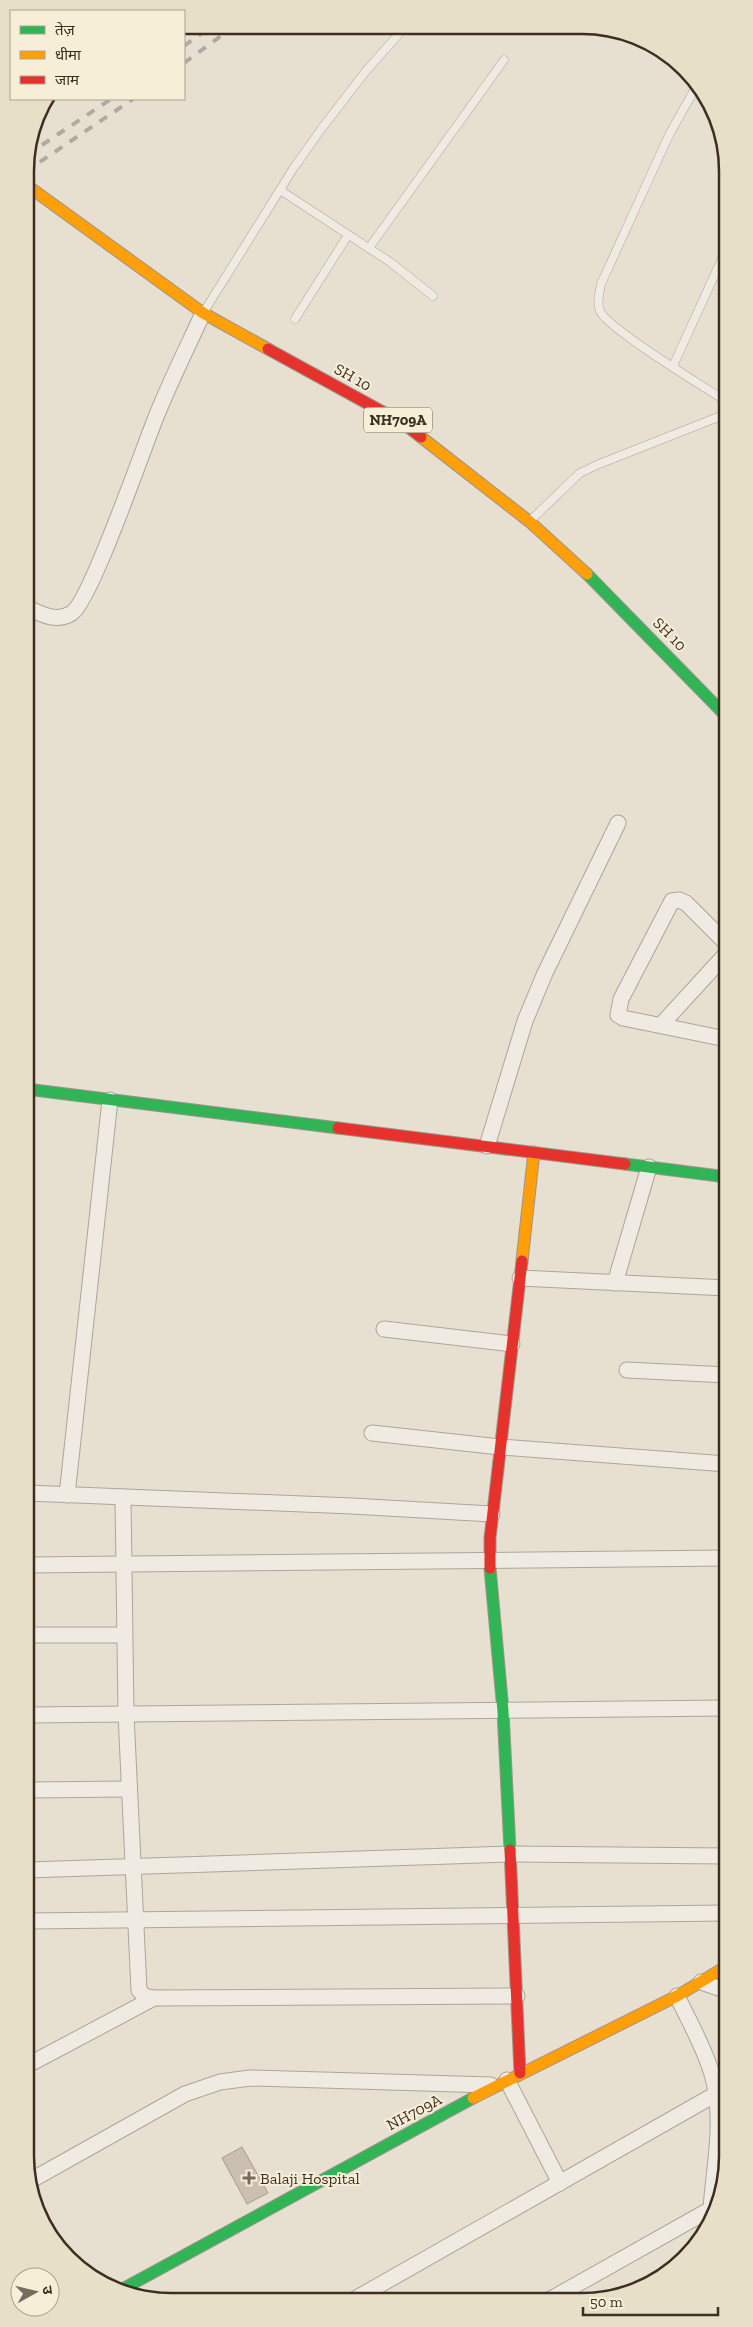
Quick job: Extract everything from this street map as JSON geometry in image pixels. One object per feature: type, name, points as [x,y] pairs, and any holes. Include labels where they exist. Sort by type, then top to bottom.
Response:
[{"type":"main road","name":"SH 10","points":[[34,191],[203,313],[403,423],[530,522],[583,569],[719,709]]},
{"type":"main road","points":[[34,1090],[719,1176]]},
{"type":"main road","points":[[520,2073],[503,1711],[489,1560],[492,1514],[534,1152]]},
{"type":"main road","name":"NH709A","points":[[128,2286],[520,2073],[678,1996],[719,1971]]},
{"type":"street","points":[[34,610],[53,618],[72,613],[79,606],[94,576],[156,416],[203,313]]},
{"type":"street","points":[[487,1146],[525,1021],[545,973],[618,823]]},
{"type":"street","points":[[719,936],[686,903],[679,900],[672,901],[618,1008],[618,1015],[623,1018],[719,1038]]},
{"type":"street","points":[[660,1025],[719,962]]},
{"type":"street","points":[[67,1495],[110,1100]]},
{"type":"street","points":[[615,1283],[650,1167]]},
{"type":"street","points":[[520,1278],[719,1288]]},
{"type":"street","points":[[384,1329],[512,1344]]},
{"type":"street","points":[[627,1370],[719,1375]]},
{"type":"street","points":[[372,1433],[500,1447],[719,1463]]},
{"type":"street","points":[[34,1493],[492,1514]]},
{"type":"street","points":[[123,1497],[122,1564],[126,1714],[139,1990],[144,1996],[154,1998],[517,1996]]},
{"type":"street","points":[[34,1565],[719,1558]]},
{"type":"street","points":[[34,1635],[124,1635]]},
{"type":"street","points":[[34,1715],[719,1708]]},
{"type":"street","points":[[34,1790],[129,1789]]},
{"type":"street","points":[[34,1870],[510,1854],[719,1856]]},
{"type":"street","points":[[34,1921],[719,1912]]},
{"type":"street","points":[[701,1982],[719,1988]]},
{"type":"street","points":[[678,1996],[719,2089]]},
{"type":"street","points":[[34,2062],[154,1998]]},
{"type":"street","points":[[35,2178],[185,2094],[220,2082],[250,2078],[502,2083],[560,2183]]},
{"type":"street","points":[[366,2293],[560,2183],[719,2097]]},
{"type":"street","points":[[562,2293],[704,2219]]},
{"type":"lane","points":[[203,313],[280,190],[322,128],[366,71],[398,34]]},
{"type":"lane","points":[[368,248],[504,60]]},
{"type":"lane","points":[[694,91],[669,135],[601,284],[598,302],[600,312],[618,329],[719,396]]},
{"type":"lane","points":[[280,190],[368,248],[433,296]]},
{"type":"lane","points":[[295,319],[348,235]]},
{"type":"lane","points":[[673,366],[719,265]]},
{"type":"lane","points":[[530,522],[580,473],[719,417]]},
{"type":"building","points":[[242,2147],[268,2193],[247,2204],[222,2158]]},
{"type":"railway","points":[[185,45],[201,34]]},
{"type":"railway","points":[[185,62],[224,34]]},
{"type":"railway","points":[[36,149],[110,100]]},
{"type":"railway","points":[[34,166],[132,100]]},
{"type":"traffic: fast","points":[[587,574],[719,709]]},
{"type":"traffic: fast","points":[[34,1090],[338,1128]]},
{"type":"traffic: fast","points":[[625,1164],[719,1176]]},
{"type":"traffic: fast","points":[[490,1568],[503,1711],[510,1850]]},
{"type":"traffic: fast","points":[[128,2286],[473,2098]]},
{"type":"traffic: slow","points":[[34,191],[203,313],[268,349]]},
{"type":"traffic: slow","points":[[421,437],[530,522],[587,574]]},
{"type":"traffic: slow","points":[[522,1261],[534,1152]]},
{"type":"traffic: slow","points":[[473,2098],[677,1996],[719,1971]]},
{"type":"traffic: jam","points":[[268,349],[403,423],[421,437]]},
{"type":"traffic: jam","points":[[338,1128],[625,1164]]},
{"type":"traffic: jam","points":[[490,1568],[490,1538],[522,1261]]},
{"type":"traffic: jam","points":[[510,1850],[520,2073]]},
{"type":"place","name":"Balaji Hospital","points":[[249,2178]]}]
